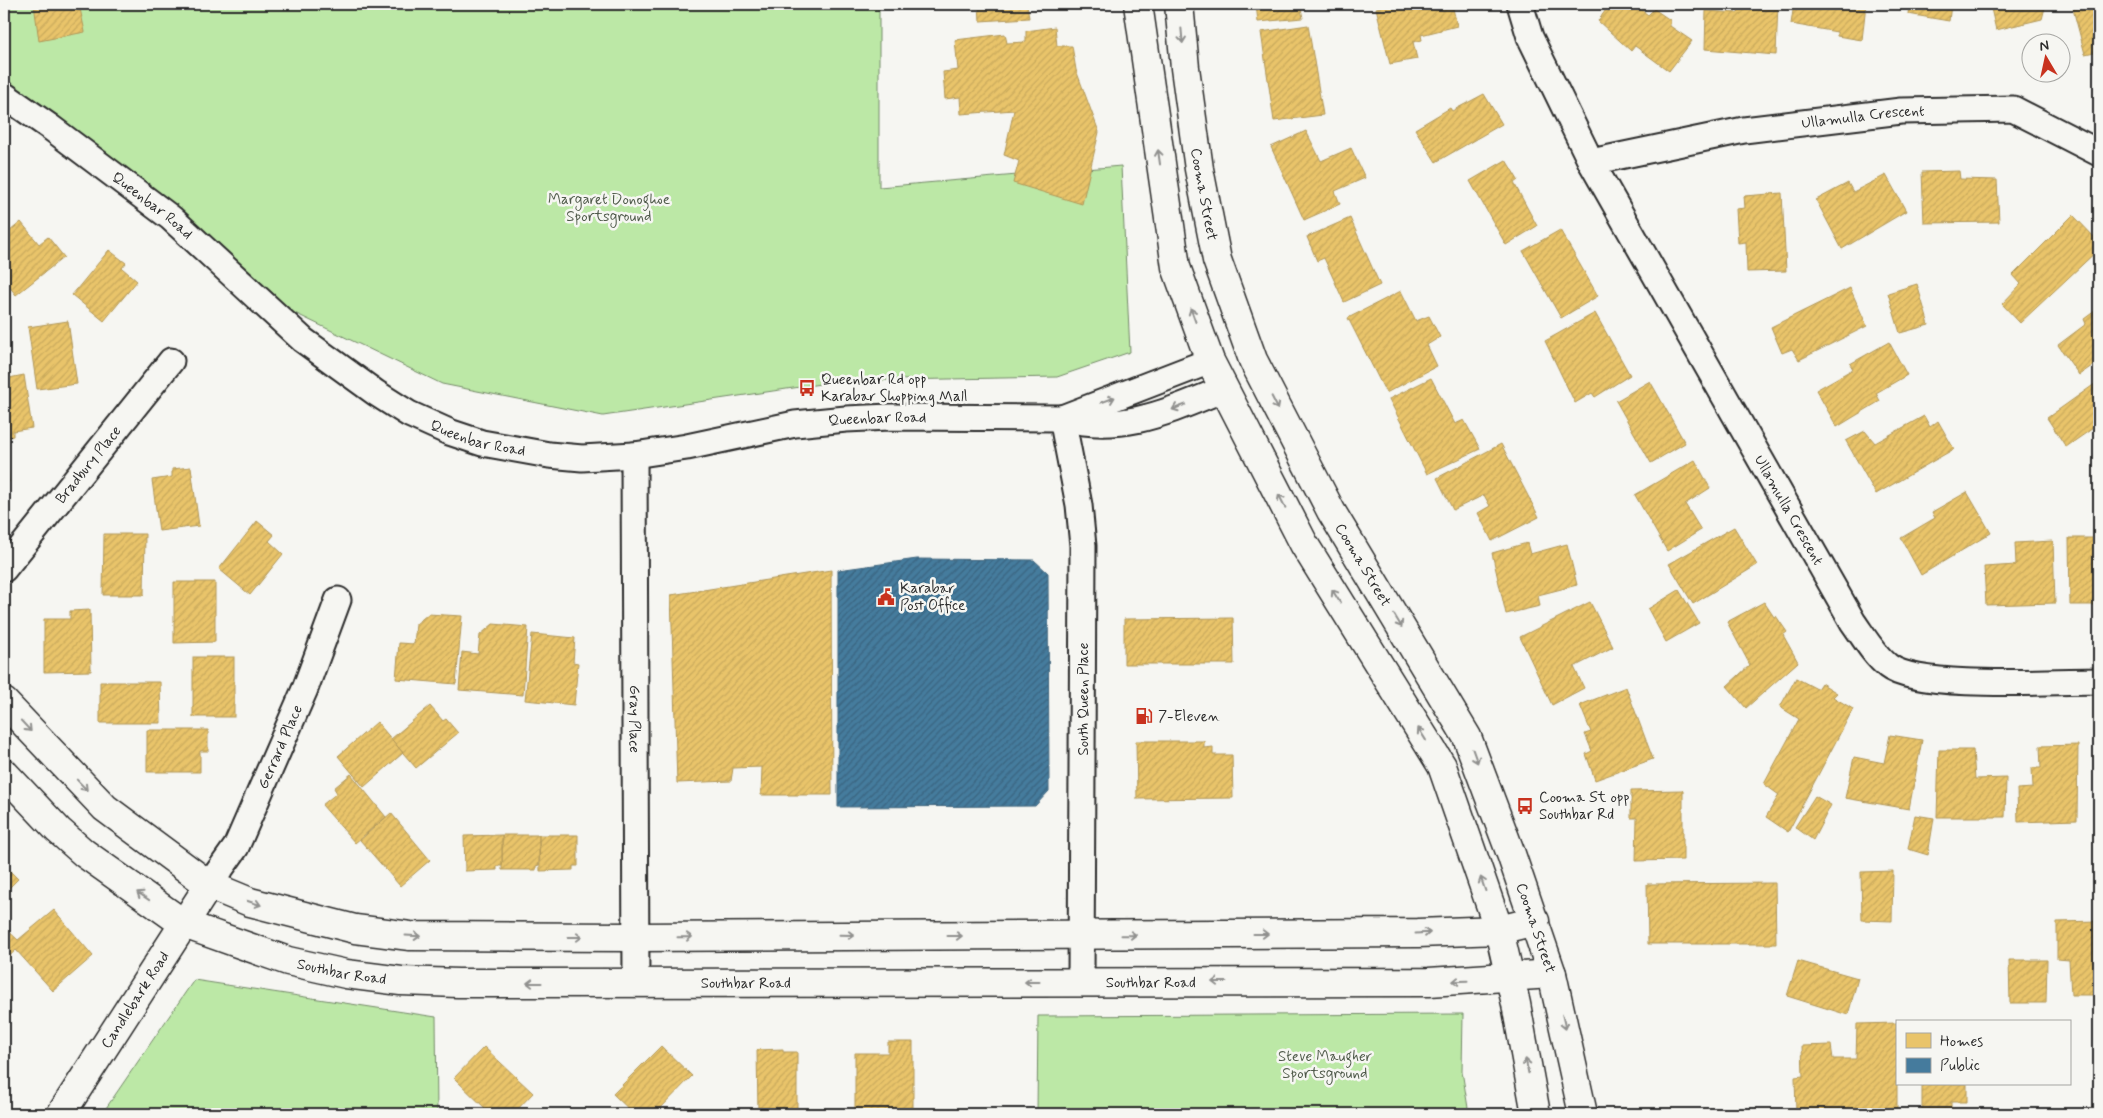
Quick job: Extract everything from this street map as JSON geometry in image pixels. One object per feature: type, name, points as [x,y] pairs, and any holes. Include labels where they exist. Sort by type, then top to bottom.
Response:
[{"type":"main road","points":[[1138,4],[1176,267],[1210,361],[1304,544],[1442,766],[1499,930],[1516,1004],[1536,1114]]},
{"type":"main road","name":"Cooma Street","points":[[1179,4],[1199,169],[1217,260],[1253,360],[1330,511],[1467,737],[1535,921],[1552,974],[1564,1020],[1583,1114]]},
{"type":"main road","points":[[1210,361],[1253,360]]},
{"type":"main road","points":[[1224,389],[1253,360]]},
{"type":"main road","points":[[4,702],[105,808],[208,885],[250,902],[355,930],[410,936],[636,937],[1418,933],[1499,930],[1535,921]]},
{"type":"main road","name":"Southbar Road","points":[[4,772],[58,830],[84,853],[184,924],[288,961],[355,975],[401,981],[458,983],[1429,982],[1552,974]]},
{"type":"main road","name":"Candlebark Road","points":[[61,1114],[208,885]]},
{"type":"street","name":"Ullamulla Crescent","points":[[1520,4],[1530,37],[1591,162],[1853,622],[1889,667],[1913,677],[1951,682],[2099,681]]},
{"type":"street","name":"Queenbar Road","points":[[4,95],[50,127],[171,218],[303,340],[408,414],[449,432],[482,443],[515,450],[582,458],[634,455],[795,424],[846,419],[900,417],[1062,418],[1099,424],[1134,421],[1172,410],[1224,389]]},
{"type":"street","name":"Ullamulla Crescent","points":[[1591,162],[1744,130],[1901,111],[2013,109],[2099,153]]},
{"type":"street","name":"Bradbury Place","points":[[4,569],[171,361]]},
{"type":"street","name":"Queenbar Road","points":[[1062,418],[1210,361]]},
{"type":"street","name":"South Queen Place","points":[[1062,418],[1079,505],[1083,546],[1081,982]]},
{"type":"street","name":"Gray Place","points":[[634,455],[636,982]]},
{"type":"street","name":"Gerrard Place","points":[[208,885],[236,846],[305,689],[338,600]]},
{"type":"green space","name":"Margaret Donoghoe Sportsground","points":[[4,4],[879,4],[879,187],[1121,166],[1130,352],[1057,377],[841,381],[603,416],[442,384],[247,290],[4,88]]},
{"type":"green space","points":[[194,980],[436,1017],[437,1114],[102,1114]]},
{"type":"green space","name":"Steve Maugher Sportsground","points":[[1463,1014],[1462,1071],[1469,1114],[1037,1114],[1038,1016]]},
{"type":"building: Homes","points":[[34,4],[79,4],[85,32],[39,41]]},
{"type":"building: Homes","points":[[979,4],[1027,4],[1029,18],[980,21]]},
{"type":"building: Homes","points":[[1256,4],[1300,4],[1303,18],[1258,22]]},
{"type":"building: Homes","points":[[1392,4],[1452,4],[1457,26],[1421,35],[1422,40],[1413,42],[1417,59],[1390,64],[1376,8]]},
{"type":"building: Homes","points":[[1610,4],[1634,4],[1648,15],[1654,9],[1670,20],[1670,26],[1692,41],[1669,71],[1635,46],[1631,51],[1598,21]]},
{"type":"building: Homes","points":[[1739,4],[1778,4],[1776,55],[1705,49],[1706,11],[1738,13]]},
{"type":"building: Homes","points":[[1794,4],[1866,4],[1862,40],[1837,36],[1837,32],[1791,24]]},
{"type":"building: Homes","points":[[1909,4],[1951,4],[1949,21],[1908,14]]},
{"type":"building: Homes","points":[[1990,4],[2046,4],[2042,19],[1996,30]]},
{"type":"building: Homes","points":[[2077,4],[2099,4],[2099,51],[2085,54],[2073,9],[2078,8]]},
{"type":"building: Homes","points":[[1308,25],[1323,115],[1274,121],[1261,32]]},
{"type":"building: Homes","points":[[1055,27],[1057,46],[1072,46],[1076,70],[1099,132],[1082,204],[1013,183],[1019,161],[1004,155],[1014,110],[961,114],[960,97],[945,99],[943,72],[958,70],[955,40],[1005,34],[1007,43],[1026,42],[1026,31]]},
{"type":"building: Homes","points":[[1484,94],[1502,124],[1436,162],[1415,129],[1450,108],[1452,111]]},
{"type":"building: Homes","points":[[1306,131],[1321,161],[1351,148],[1365,178],[1335,191],[1340,204],[1304,220],[1271,147]]},
{"type":"building: Homes","points":[[1506,160],[1518,180],[1514,183],[1537,226],[1506,245],[1470,181]]},
{"type":"building: Homes","points":[[1959,171],[1960,179],[1997,180],[1999,222],[1924,223],[1922,172]]},
{"type":"building: Homes","points":[[1886,175],[1906,211],[1842,249],[1816,200],[1848,183],[1853,192]]},
{"type":"building: Homes","points":[[1782,193],[1786,271],[1747,272],[1746,242],[1738,243],[1736,209],[1745,208],[1744,196]]},
{"type":"building: Homes","points":[[2073,215],[2099,242],[2099,249],[2020,323],[2002,304],[2021,284],[2013,275]]},
{"type":"building: Homes","points":[[1350,218],[1380,285],[1344,302],[1324,258],[1317,261],[1307,237]]},
{"type":"building: Homes","points":[[21,222],[39,244],[48,237],[64,257],[16,295],[4,280],[4,236]]},
{"type":"building: Homes","points":[[1560,230],[1598,296],[1561,318],[1523,251]]},
{"type":"building: Homes","points":[[109,250],[126,263],[122,268],[137,281],[104,321],[72,295]]},
{"type":"building: Homes","points":[[1917,284],[1929,325],[1900,333],[1888,293]]},
{"type":"building: Homes","points":[[1850,288],[1867,326],[1799,360],[1792,349],[1782,353],[1771,327]]},
{"type":"building: Homes","points":[[1401,291],[1416,321],[1429,316],[1440,337],[1427,345],[1437,366],[1386,393],[1348,318]]},
{"type":"building: Homes","points":[[2099,308],[2099,361],[2079,375],[2058,345],[2086,324],[2084,319]]},
{"type":"building: Homes","points":[[1595,313],[1630,375],[1595,397],[1592,393],[1575,403],[1545,341]]},
{"type":"building: Homes","points":[[68,321],[77,384],[37,389],[28,327]]},
{"type":"building: Homes","points":[[1889,342],[1907,375],[1876,393],[1880,401],[1837,427],[1816,390],[1853,369],[1850,364]]},
{"type":"building: Homes","points":[[24,375],[32,428],[13,431],[13,436],[4,438],[4,379]]},
{"type":"building: Homes","points":[[1431,378],[1455,424],[1464,420],[1480,449],[1427,474],[1389,399]]},
{"type":"building: Homes","points":[[1650,381],[1685,443],[1651,463],[1616,401]]},
{"type":"building: Homes","points":[[2099,381],[2099,424],[2066,447],[2047,418]]},
{"type":"building: Homes","points":[[1924,416],[1930,427],[1938,421],[1954,449],[1876,494],[1846,441],[1865,431],[1875,443]]},
{"type":"building: Homes","points":[[4,443],[9,482],[4,482]]},
{"type":"building: Homes","points":[[1501,444],[1539,517],[1492,541],[1478,513],[1490,506],[1484,495],[1453,510],[1437,478]]},
{"type":"building: Homes","points":[[1695,460],[1710,488],[1685,504],[1701,530],[1667,551],[1635,495]]},
{"type":"building: Homes","points":[[191,467],[199,526],[159,531],[152,480],[172,477],[172,469]]},
{"type":"building: Homes","points":[[1967,492],[1991,533],[1921,575],[1901,538],[1935,518],[1932,512]]},
{"type":"building: Homes","points":[[257,521],[274,535],[269,541],[283,554],[250,595],[219,569]]},
{"type":"building: Homes","points":[[1734,527],[1757,565],[1693,604],[1669,564]]},
{"type":"building: Homes","points":[[104,534],[145,534],[144,595],[103,595]]},
{"type":"building: Homes","points":[[2069,538],[2099,538],[2099,605],[2070,605]]},
{"type":"building: Homes","points":[[2053,541],[2055,603],[1986,605],[1984,567],[2016,565],[2015,543]]},
{"type":"building: Homes","points":[[1527,543],[1530,554],[1567,544],[1577,585],[1538,595],[1540,606],[1506,614],[1492,553]]},
{"type":"building: Homes","points":[[831,570],[832,795],[761,795],[762,767],[733,768],[731,781],[677,783],[671,595]]},
{"type":"building: Homes","points":[[174,582],[215,582],[215,642],[174,643]]},
{"type":"building: Homes","points":[[1679,590],[1699,623],[1666,642],[1648,609]]},
{"type":"building: Homes","points":[[1590,602],[1613,647],[1574,667],[1584,688],[1552,705],[1520,637]]},
{"type":"building: Homes","points":[[1764,602],[1787,632],[1783,635],[1798,662],[1746,708],[1727,686],[1750,665],[1727,622]]},
{"type":"building: Homes","points":[[90,610],[91,671],[44,672],[44,619],[70,619],[70,611]]},
{"type":"building: Homes","points":[[428,614],[462,616],[456,684],[396,679],[399,643],[414,644],[416,624]]},
{"type":"building: Homes","points":[[1233,618],[1234,664],[1124,664],[1124,619]]},
{"type":"building: Homes","points":[[493,624],[528,627],[523,695],[459,690],[462,652],[478,654],[480,635]]},
{"type":"building: Homes","points":[[532,634],[575,638],[573,662],[578,663],[574,705],[525,700]]},
{"type":"building: Homes","points":[[193,657],[234,657],[234,717],[193,717]]},
{"type":"building: Homes","points":[[1796,678],[1817,689],[1821,683],[1837,693],[1833,697],[1853,709],[1788,832],[1766,817],[1779,795],[1764,784],[1799,719],[1780,707]]},
{"type":"building: Homes","points":[[100,682],[160,682],[161,723],[100,723]]},
{"type":"building: Homes","points":[[1626,687],[1653,759],[1595,780],[1586,754],[1592,751],[1585,734],[1591,732],[1580,705]]},
{"type":"building: Homes","points":[[430,706],[443,721],[446,719],[458,733],[416,768],[391,739]]},
{"type":"building: Homes","points":[[377,722],[403,753],[364,787],[338,756]]},
{"type":"building: Homes","points":[[147,730],[208,730],[208,751],[200,751],[200,772],[147,772]]},
{"type":"building: Homes","points":[[1890,735],[1922,740],[1909,809],[1845,798],[1854,757],[1884,763]]},
{"type":"building: Homes","points":[[1136,741],[1204,741],[1204,748],[1213,747],[1213,755],[1232,755],[1233,798],[1137,799]]},
{"type":"building: Homes","points":[[2078,745],[2077,820],[2018,822],[2017,789],[2033,788],[2032,768],[2041,768],[2040,746]]},
{"type":"building: Homes","points":[[1939,750],[1973,750],[1975,779],[2006,778],[2005,817],[1937,817]]},
{"type":"building: Homes","points":[[351,774],[386,817],[355,843],[322,805],[337,793],[334,788]]},
{"type":"building: Homes","points":[[1683,790],[1683,860],[1636,861],[1637,818],[1631,818],[1631,791]]},
{"type":"building: Homes","points":[[1815,796],[1831,805],[1813,840],[1795,827]]},
{"type":"building: Homes","points":[[391,813],[430,860],[400,886],[360,840]]},
{"type":"building: Homes","points":[[1915,815],[1934,818],[1928,855],[1908,849]]},
{"type":"building: Homes","points":[[502,835],[539,835],[539,865],[536,866],[536,870],[502,870]]},
{"type":"building: Homes","points":[[502,835],[502,866],[497,866],[497,870],[465,871],[464,836]]},
{"type":"building: Homes","points":[[539,835],[578,835],[578,866],[573,866],[573,870],[540,871]]},
{"type":"building: Homes","points":[[4,865],[18,879],[4,893]]},
{"type":"building: Homes","points":[[1893,871],[1892,921],[1862,920],[1861,872]]},
{"type":"building: Homes","points":[[1775,883],[1776,944],[1648,944],[1647,884]]},
{"type":"building: Homes","points":[[54,910],[93,956],[53,991],[16,950],[4,961],[4,927],[18,940]]},
{"type":"building: Homes","points":[[2099,921],[2099,995],[2071,995],[2069,960],[2057,959],[2057,922]]},
{"type":"building: Homes","points":[[2009,960],[2047,960],[2046,1003],[2010,1003]]},
{"type":"building: Homes","points":[[1798,961],[1858,978],[1848,1015],[1787,996]]},
{"type":"building: Homes","points":[[1896,1023],[1897,1113],[1796,1113],[1795,1077],[1803,1076],[1802,1046],[1831,1045],[1833,1059],[1856,1059],[1857,1024]]},
{"type":"building: Homes","points":[[888,1042],[913,1042],[913,1113],[855,1114],[855,1053],[888,1053]]},
{"type":"building: Homes","points":[[661,1046],[692,1076],[655,1114],[634,1114],[613,1094]]},
{"type":"building: Homes","points":[[484,1047],[533,1093],[513,1114],[491,1114],[454,1078]]},
{"type":"building: Homes","points":[[783,1049],[783,1052],[797,1052],[797,1112],[758,1112],[757,1050]]},
{"type":"building: Homes","points":[[1922,1086],[1967,1086],[1967,1102],[1951,1102],[1951,1113],[1922,1113]]},
{"type":"building: Public","points":[[917,559],[1034,560],[1048,573],[1049,791],[1035,806],[838,807],[838,570]]},
{"type":"place","name":"Queenbar Rd opp Karabar Shopping Mall","points":[[807,388]]},
{"type":"place","name":"Karabar Post Office","points":[[886,597]]},
{"type":"place","name":"7-Eleven","points":[[1144,716]]},
{"type":"place","name":"Cooma St opp Southbar Rd","points":[[1525,806]]}]
